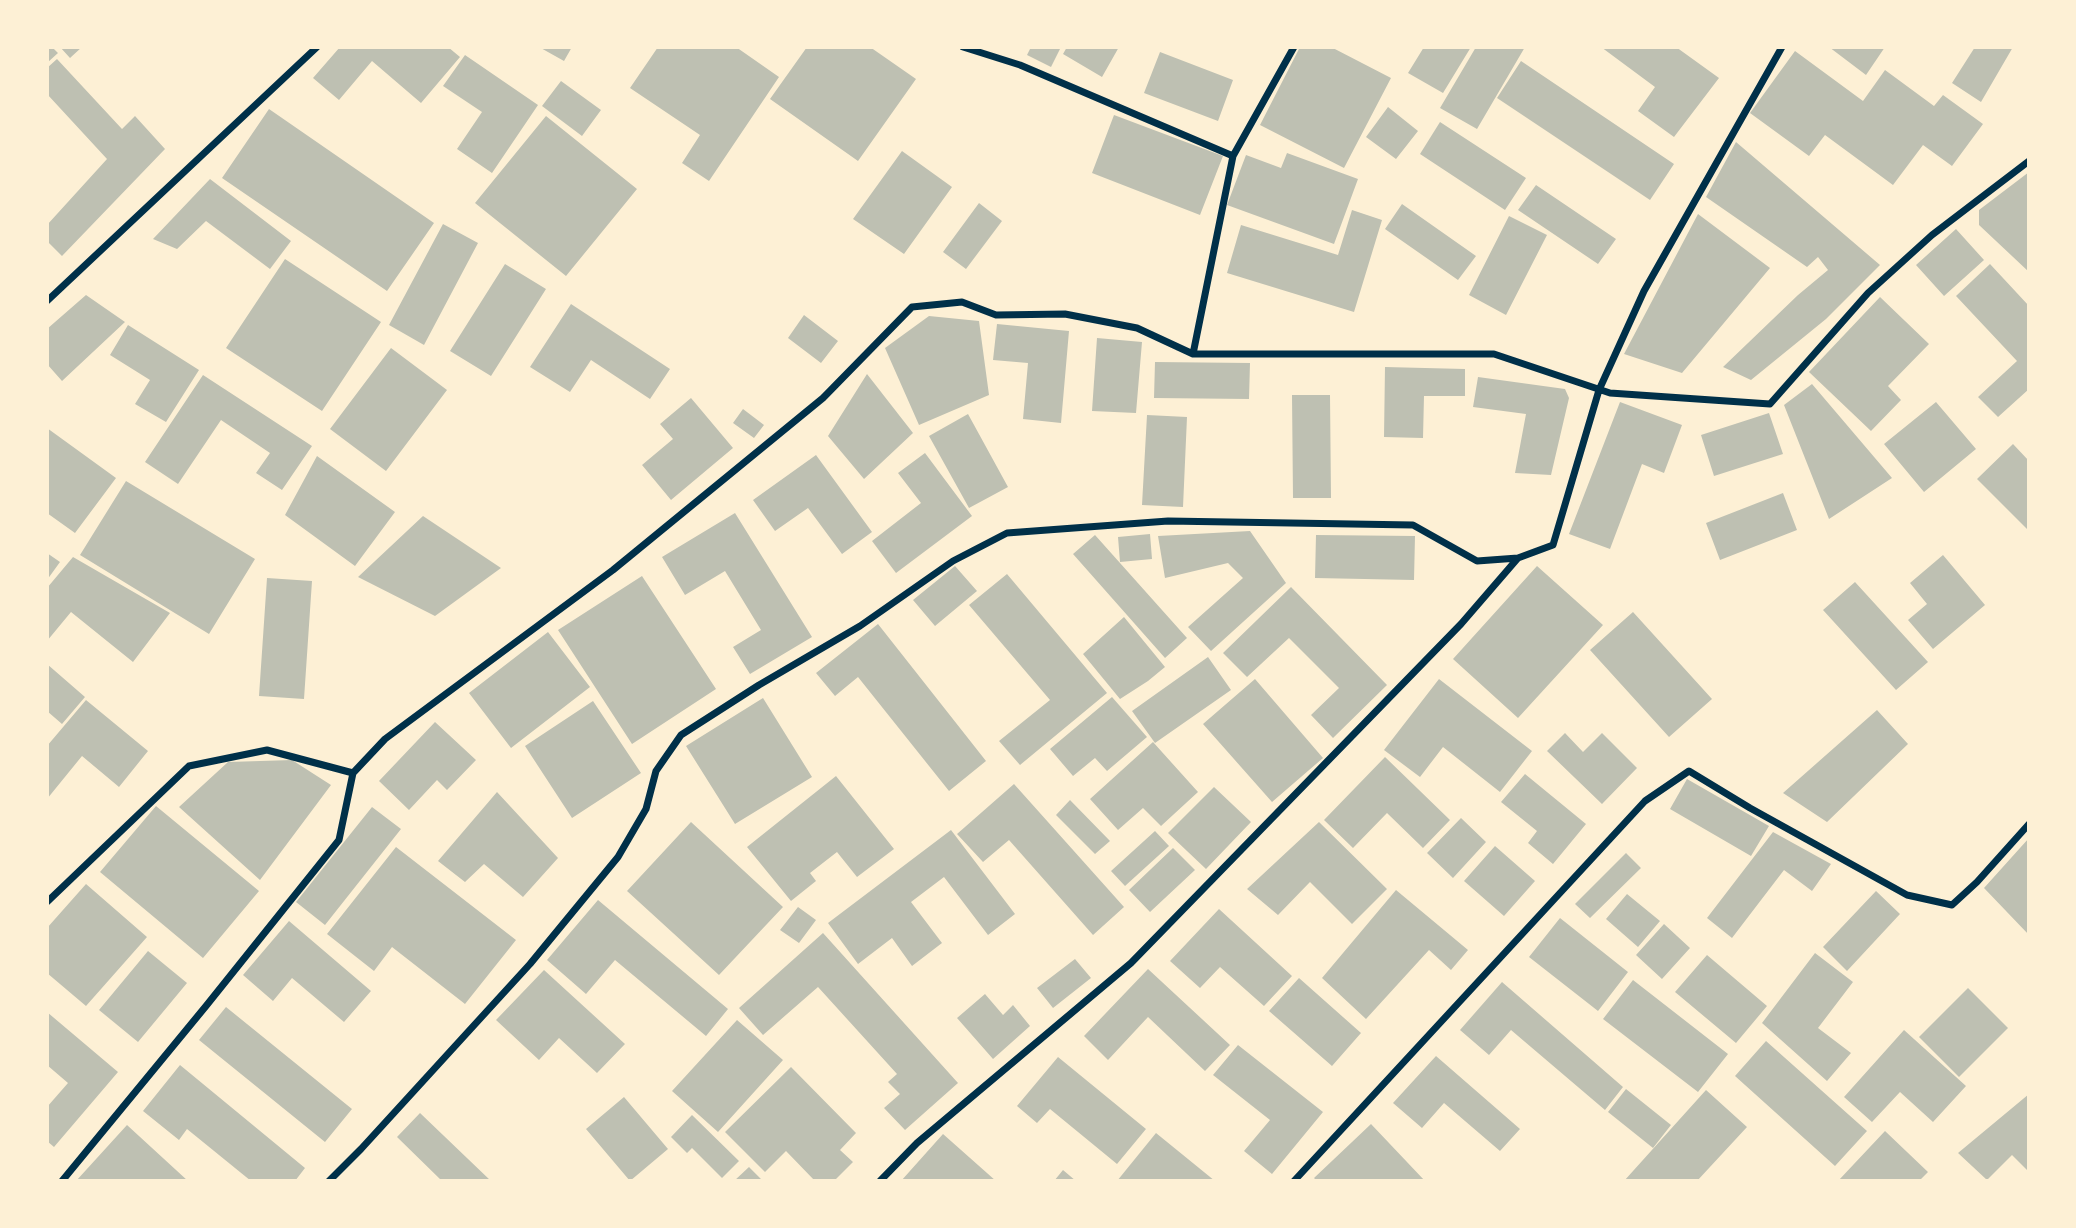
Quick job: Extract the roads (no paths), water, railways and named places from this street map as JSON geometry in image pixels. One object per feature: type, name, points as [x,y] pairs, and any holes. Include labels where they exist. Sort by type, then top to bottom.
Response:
[{"type":"street","points":[[47,301],[317,47]]},
{"type":"street","points":[[962,47],[1020,65],[1233,156]]},
{"type":"street","points":[[1193,354],[1233,156],[1294,47]]},
{"type":"street","points":[[329,1181],[530,964],[618,857],[646,809],[656,771],[681,735],[759,685],[860,626],[953,561],[1007,533],[1182,521],[1413,526],[1477,561],[1518,558],[1553,545],[1599,390],[1644,291],[1782,47]]},
{"type":"street","points":[[62,1181],[339,840],[353,773],[385,739],[613,570],[823,398],[912,307],[962,302],[996,314],[1065,314],[1137,328],[1193,354],[1494,354],[1599,390],[1770,404],[1868,293],[1932,235],[2029,160]]},
{"type":"street","points":[[880,1181],[917,1143],[1131,963],[1461,624],[1518,558]]},
{"type":"street","points":[[47,902],[189,766],[267,750],[353,773]]},
{"type":"street","points":[[1294,1181],[1645,801],[1689,771],[1907,895],[1952,905],[1977,883],[2029,824]]}]
